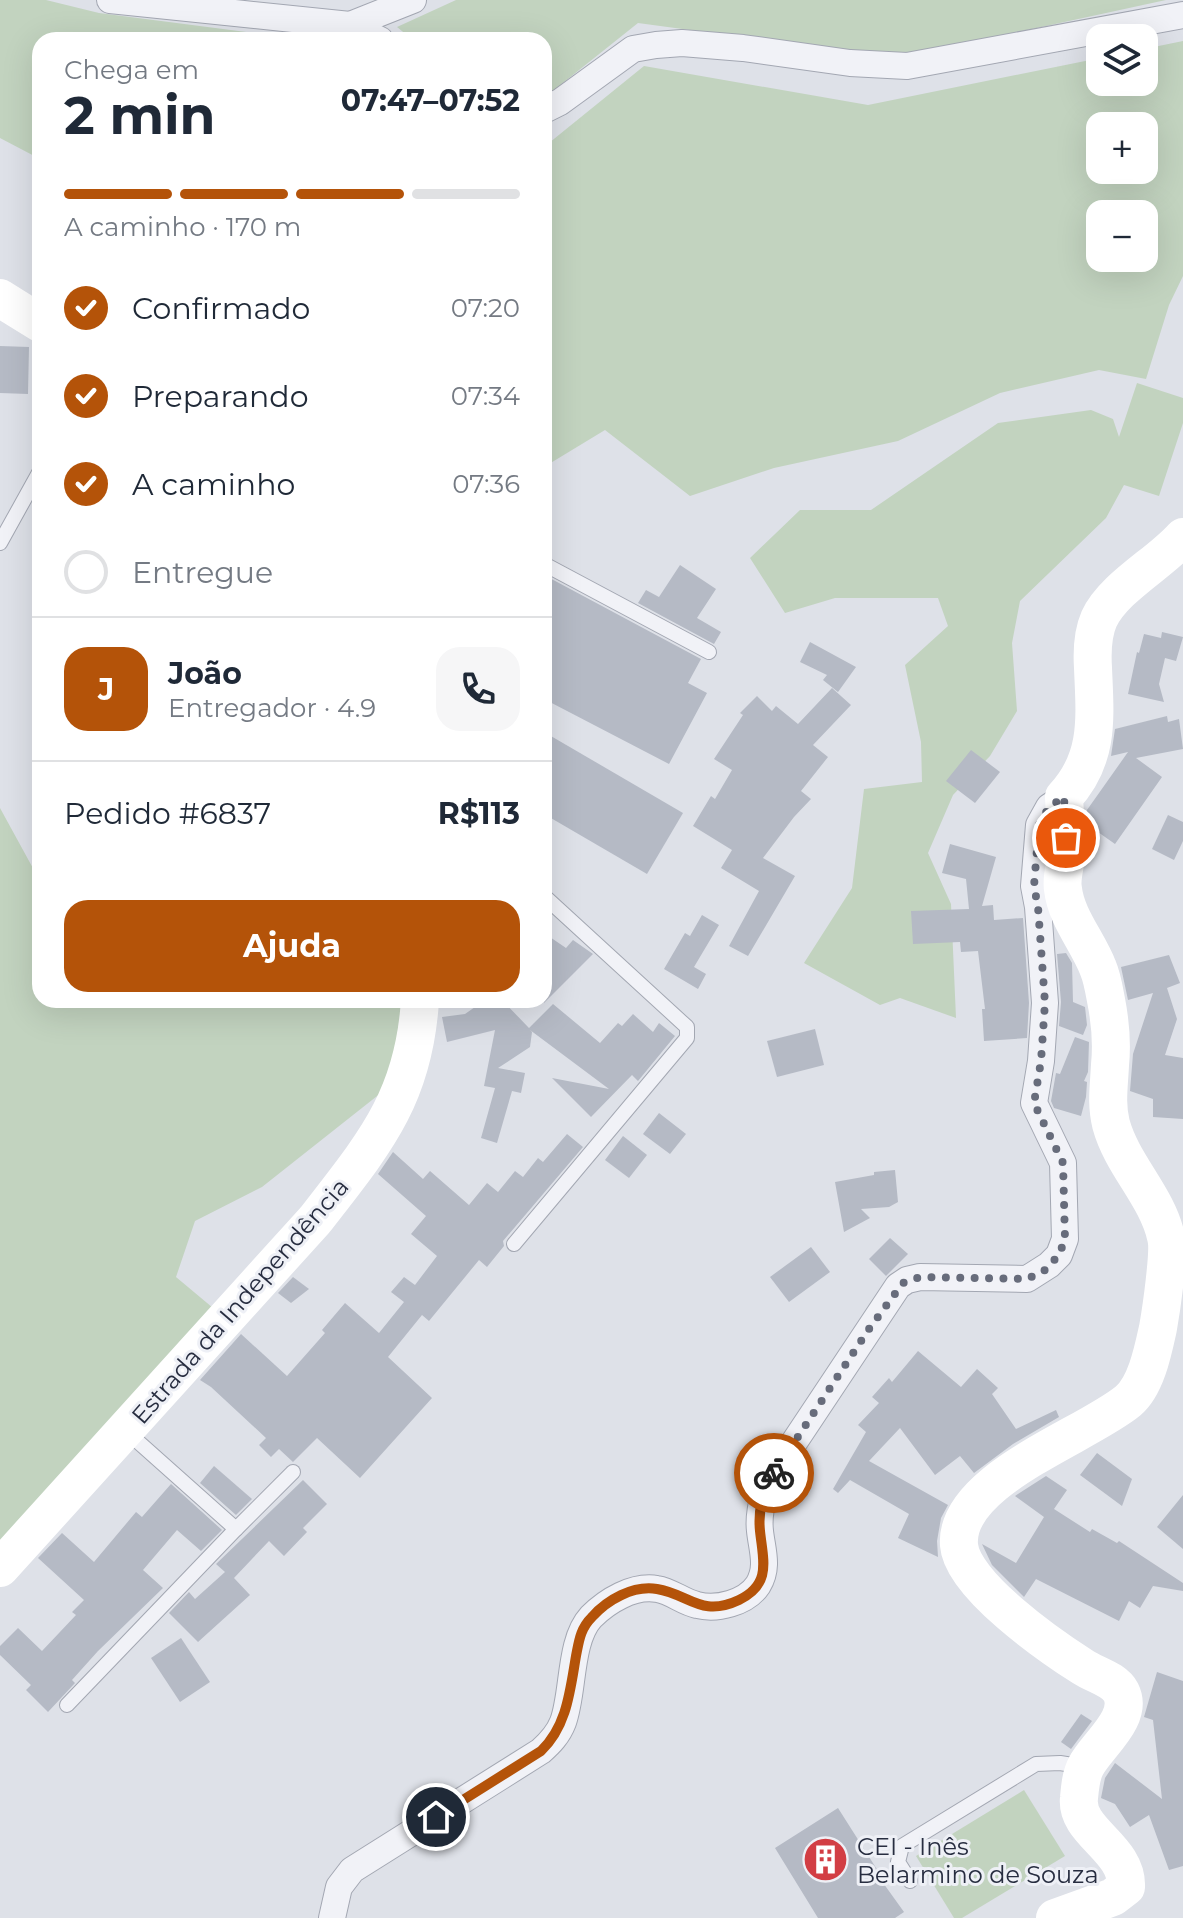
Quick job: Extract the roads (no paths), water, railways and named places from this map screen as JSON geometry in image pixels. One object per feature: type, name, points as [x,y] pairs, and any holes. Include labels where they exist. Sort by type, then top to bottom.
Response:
[{"type":"street","points":[[110,0],[350,25],[364,32]]},
{"type":"street","points":[[350,25],[413,0]]},
{"type":"street","points":[[552,106],[633,49],[656,45],[682,43],[743,48],[850,63],[907,66],[1183,15]]},
{"type":"street","points":[[0,298],[32,318]]},
{"type":"street","points":[[334,1914],[339,1887],[352,1870],[541,1751],[555,1737],[563,1722],[580,1634],[589,1619],[605,1605],[639,1590],[658,1589],[698,1606],[719,1606],[748,1595],[758,1585],[764,1568],[760,1508],[767,1483],[898,1286],[920,1277],[1027,1279],[1045,1270],[1059,1255],[1065,1239],[1063,1163],[1034,1103],[1045,1003],[1034,886],[1039,825],[1049,807],[1064,797],[1085,769],[1095,730],[1092,647],[1100,617],[1122,591],[1183,537]]},
{"type":"street","points":[[1055,1918],[1113,1897],[1126,1887],[1121,1863],[1081,1816],[1078,1804],[1086,1767],[1124,1709],[1122,1694],[1114,1683],[1052,1647],[989,1594],[960,1556],[961,1522],[975,1503],[1006,1475],[1130,1399],[1146,1372],[1160,1315],[1167,1238],[1118,1146],[1110,1121],[1107,1091],[1111,1063],[1107,1002],[1099,968],[1063,890],[1066,859],[1064,797]]},
{"type":"street","name":"Estrada da Independência","points":[[0,1568],[315,1220],[380,1133],[414,1056],[419,1008]]},
{"type":"lane","points":[[0,543],[32,485]]},
{"type":"lane","points":[[552,568],[709,652]]},
{"type":"lane","points":[[514,1244],[687,1038],[687,1027],[552,903]]},
{"type":"lane","points":[[126,1431],[236,1529]]},
{"type":"lane","points":[[67,1705],[293,1472]]},
{"type":"lane","points":[[910,1881],[898,1862],[902,1846],[1036,1764],[1060,1763],[1086,1767]]},
{"type":"place","name":"CEI - Inês Belarmino de Souza","points":[[826,1860]]}]
